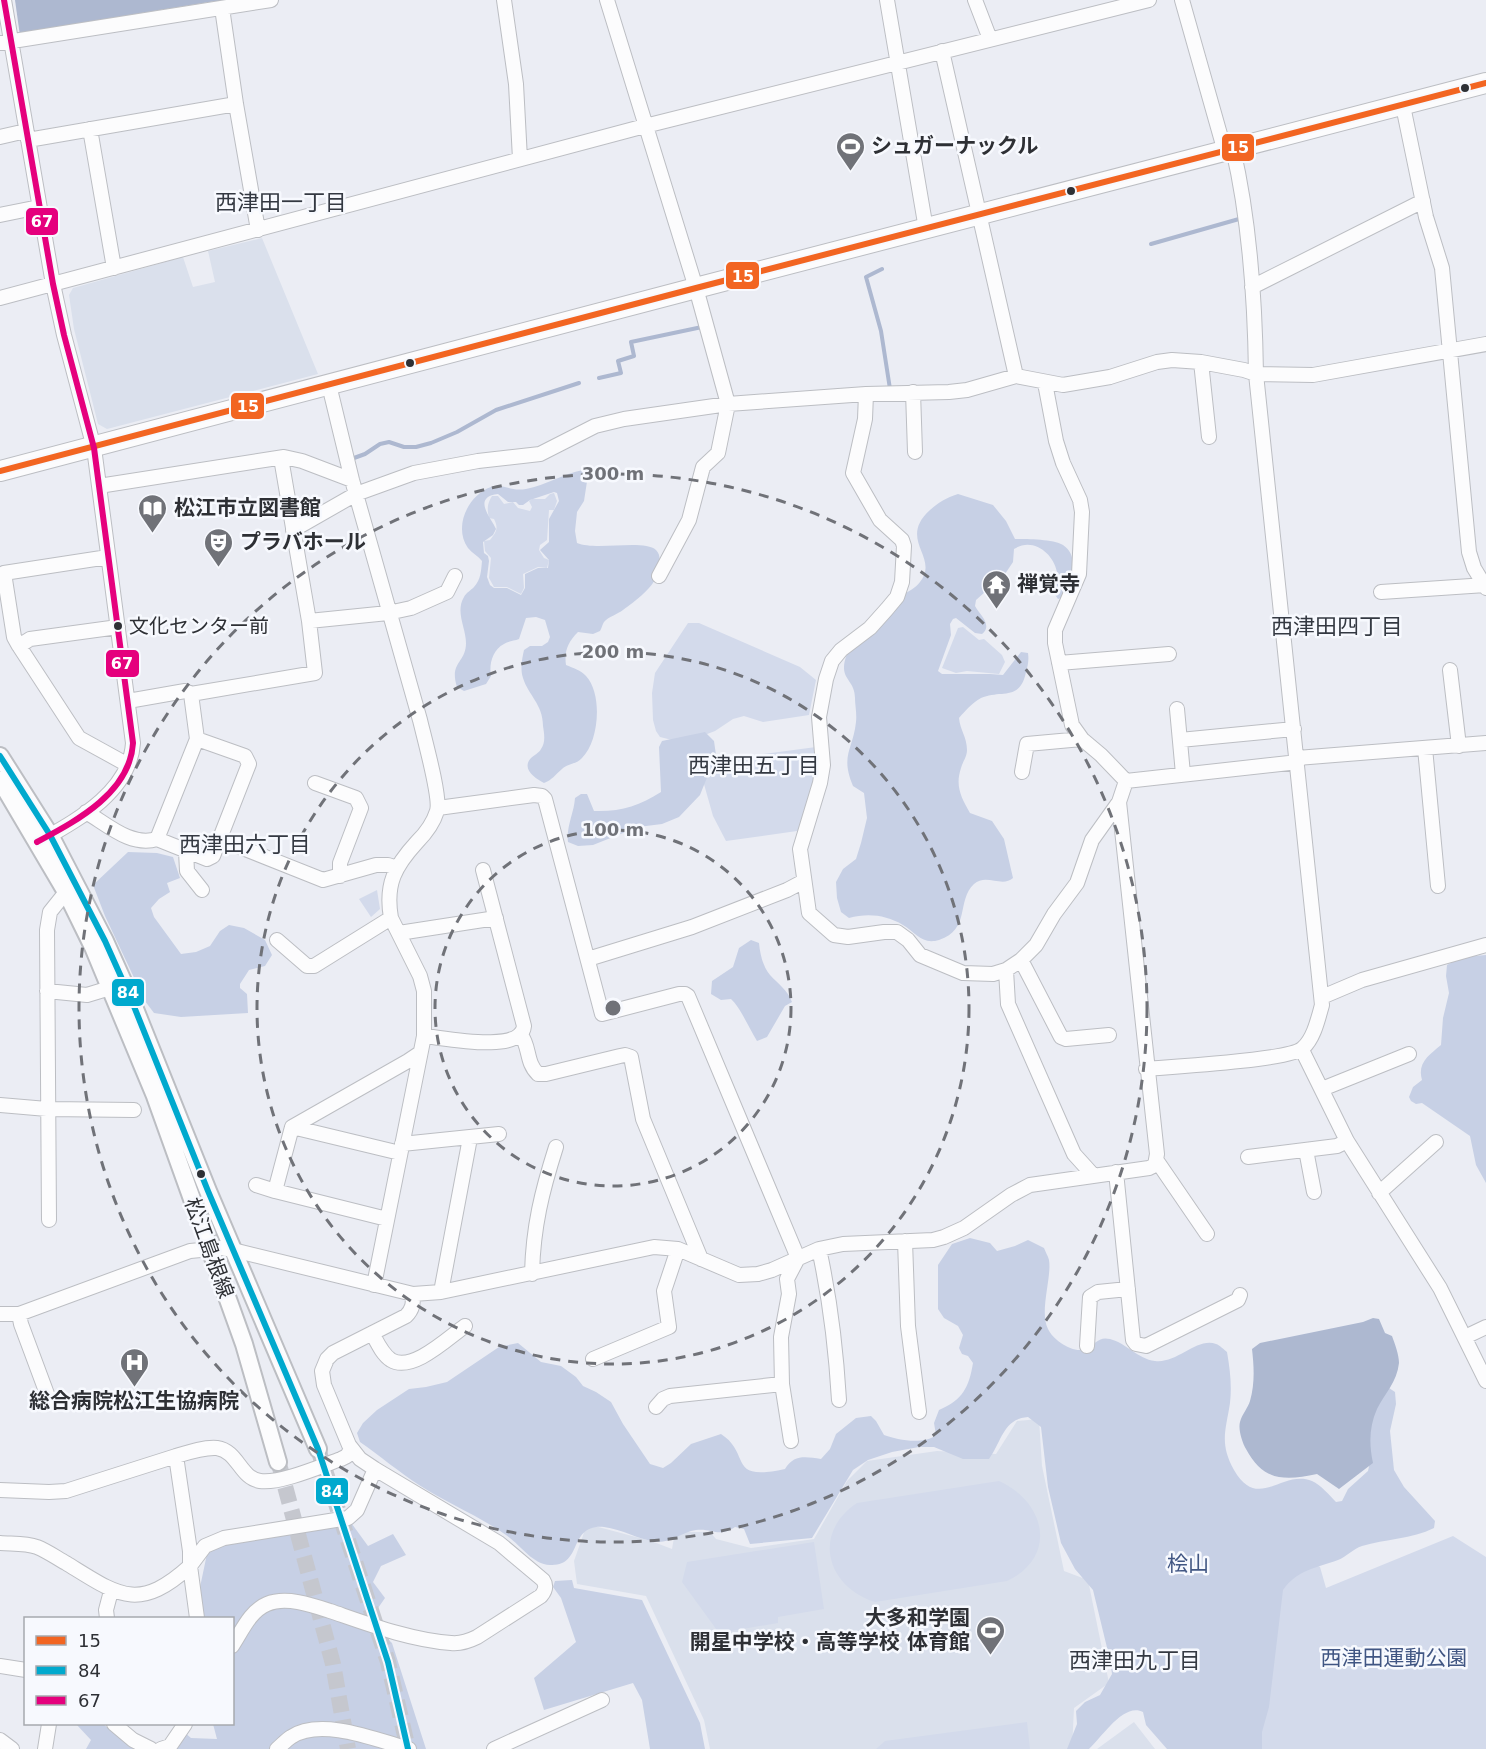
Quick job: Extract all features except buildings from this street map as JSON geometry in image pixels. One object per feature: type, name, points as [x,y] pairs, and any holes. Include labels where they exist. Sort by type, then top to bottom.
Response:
[{"type":"highway","points":[[0,471],[1486,83]]},
{"type":"main road","name":"松江島根線","points":[[0,756],[44,839],[100,932],[131,999],[233,1250],[318,1449]]},
{"type":"main road","name":"松江島根線","points":[[0,780],[44,839],[66,892],[93,947],[155,1096],[244,1344],[278,1462]]},
{"type":"street","points":[[4,0],[7,41],[27,136],[53,284],[94,448],[133,743],[128,765],[111,791],[86,812],[44,839]]},
{"type":"street","points":[[7,41],[272,0]]},
{"type":"street","points":[[504,0],[516,84],[520,159]]},
{"type":"street","points":[[607,0],[696,288],[728,404],[718,453],[703,467],[689,520],[659,576]]},
{"type":"street","points":[[887,0],[926,229]]},
{"type":"street","points":[[975,0],[990,39]]},
{"type":"street","points":[[0,298],[645,126],[1149,0]]},
{"type":"street","points":[[1146,1069],[1249,1060],[1292,1054],[1302,1050],[1310,1039],[1317,1022],[1322,997],[1256,375],[1252,287],[1241,190],[1182,0]]},
{"type":"street","points":[[222,8],[258,230]]},
{"type":"street","points":[[942,51],[1016,376]]},
{"type":"street","points":[[0,137],[90,129],[236,104]]},
{"type":"street","points":[[1381,592],[1485,586],[1474,568],[1469,552],[1442,268],[1423,201],[1403,106]]},
{"type":"street","points":[[90,129],[114,268]]},
{"type":"street","points":[[1252,287],[1423,201]]},
{"type":"street","points":[[0,215],[39,207]]},
{"type":"street","points":[[293,530],[354,487],[478,461],[540,454],[605,423],[728,404],[866,394],[967,390],[1016,376],[1063,386],[1110,377],[1164,361],[1183,359],[1244,370],[1256,375],[1314,375],[1486,344]]},
{"type":"street","points":[[1201,362],[1209,437]]},
{"type":"street","points":[[1045,383],[1056,441],[1063,463],[1080,500],[1082,512],[1079,574],[1055,630],[1070,718],[1082,739],[1126,781]]},
{"type":"street","points":[[329,386],[388,613],[420,720],[438,808],[431,825],[403,858],[390,885],[391,918],[422,982],[425,1015],[424,1036],[374,1285]]},
{"type":"street","points":[[913,392],[915,452]]},
{"type":"street","points":[[866,394],[865,419],[853,473],[880,520],[902,540],[904,546],[902,582],[897,597],[887,609],[870,628],[840,650],[832,661],[821,696],[819,717],[823,753],[820,783],[800,849],[809,913],[834,935],[848,937],[897,932],[908,940],[920,955],[963,973],[993,974],[1006,970],[1021,960],[1036,945],[1054,914],[1072,890],[1080,876],[1092,840],[1119,801],[1126,781]]},
{"type":"street","points":[[99,486],[281,458],[302,461],[354,487]]},
{"type":"street","points":[[128,701],[185,691],[191,694],[315,673],[309,621],[281,458]]},
{"type":"street","points":[[108,557],[4,573],[14,637],[78,738],[128,765]]},
{"type":"street","points":[[309,621],[388,613],[411,608],[447,592],[454,576]]},
{"type":"street","points":[[20,646],[30,639],[118,627]]},
{"type":"street","points":[[1059,663],[1169,654]]},
{"type":"street","points":[[1450,670],[1459,746]]},
{"type":"street","points":[[156,839],[197,739],[191,694]]},
{"type":"street","points":[[1178,709],[1183,774]]},
{"type":"street","points":[[1180,740],[1294,729]]},
{"type":"street","points":[[86,812],[132,840],[147,842],[156,839],[207,859],[211,858],[249,764],[245,756],[197,739]]},
{"type":"street","points":[[1022,772],[1027,744],[1082,739]]},
{"type":"street","points":[[1126,781],[1297,760],[1486,743]]},
{"type":"street","points":[[1425,748],[1438,886]]},
{"type":"street","points":[[315,783],[356,798],[361,808],[340,863],[340,876]]},
{"type":"street","points":[[438,808],[534,795],[542,796],[547,803],[602,1014],[679,994],[688,996],[798,1258]]},
{"type":"street","points":[[1119,801],[1157,1161],[1207,1234]]},
{"type":"street","points":[[220,839],[323,880],[376,865],[397,868]]},
{"type":"street","points":[[186,851],[186,871],[202,891]]},
{"type":"street","points":[[483,870],[524,1026],[521,1035]]},
{"type":"street","points":[[588,959],[692,927],[787,890],[804,881]]},
{"type":"street","points":[[49,1220],[47,930],[50,912],[66,892]]},
{"type":"street","points":[[277,940],[307,966],[314,966],[391,918]]},
{"type":"street","points":[[399,933],[496,918]]},
{"type":"street","points":[[1322,997],[1362,980],[1486,945]]},
{"type":"street","points":[[1021,960],[1058,1035],[1066,1039],[1109,1035]]},
{"type":"street","points":[[1006,970],[1008,1004],[1074,1154],[1093,1175]]},
{"type":"street","points":[[47,991],[87,995],[110,988]]},
{"type":"street","points":[[424,1036],[495,1043],[521,1035]]},
{"type":"street","points":[[521,1035],[525,1040],[532,1068],[538,1074],[625,1055],[631,1057],[643,1119],[701,1259]]},
{"type":"street","points":[[1302,1050],[1347,1141],[1440,1288],[1486,1381]]},
{"type":"street","points":[[275,1191],[291,1127],[408,1062],[420,1053]]},
{"type":"street","points":[[1322,1089],[1409,1054]]},
{"type":"street","points":[[0,1105],[47,1109],[134,1110]]},
{"type":"street","points":[[291,1127],[401,1149],[499,1134]]},
{"type":"street","points":[[441,1292],[470,1138]]},
{"type":"street","points":[[1248,1157],[1337,1146],[1347,1141]]},
{"type":"street","points":[[1378,1193],[1436,1142]]},
{"type":"street","points":[[532,1274],[533,1238],[542,1193],[556,1147]]},
{"type":"street","points":[[1306,1150],[1314,1192]]},
{"type":"street","points":[[0,1314],[19,1314],[190,1251],[210,1248],[233,1250],[413,1294],[441,1292],[647,1248],[662,1247],[678,1249],[733,1273],[744,1275],[765,1273],[819,1249],[843,1244],[933,1240],[944,1237],[964,1228],[1011,1195],[1030,1185],[1149,1168],[1157,1161]]},
{"type":"street","points":[[1116,1172],[1133,1341],[1146,1346],[1238,1300],[1240,1295]]},
{"type":"street","points":[[256,1185],[387,1219]]},
{"type":"street","points":[[905,1241],[907,1316],[919,1412]]},
{"type":"street","points":[[593,1359],[669,1327],[664,1291],[678,1249]]},
{"type":"street","points":[[819,1249],[830,1298],[839,1400]]},
{"type":"street","points":[[791,1441],[782,1384],[781,1337],[789,1294],[787,1279],[798,1258]]},
{"type":"street","points":[[1087,1347],[1090,1297],[1098,1292],[1128,1289]]},
{"type":"street","points":[[234,1643],[251,1616],[267,1604],[279,1602],[304,1603],[390,1631],[452,1644],[466,1642],[487,1631],[544,1592],[546,1586],[543,1580],[507,1549],[375,1469],[360,1459],[351,1449],[324,1385],[322,1371],[327,1359],[333,1353],[411,1311],[413,1294]]},
{"type":"street","points":[[19,1314],[50,1402]]},
{"type":"street","points":[[372,1333],[386,1356],[394,1362],[405,1364],[419,1359],[465,1326]]},
{"type":"street","points":[[1465,1337],[1486,1327]]},
{"type":"street","points":[[656,1407],[663,1399],[670,1396],[782,1384]]},
{"type":"street","points":[[0,1490],[66,1491],[203,1449],[222,1450],[231,1455],[250,1477],[262,1482],[279,1480],[341,1459],[347,1456],[351,1449]]},
{"type":"street","points":[[176,1456],[197,1617]]},
{"type":"street","points":[[0,1543],[40,1548],[111,1591],[129,1595],[147,1593],[174,1580],[190,1566],[205,1546],[224,1538],[348,1518],[357,1510],[375,1469]]},
{"type":"street","points":[[107,1617],[106,1610],[111,1591]]},
{"type":"street","points":[[0,1666],[24,1670]]},
{"type":"street","points":[[494,1749],[602,1700]]},
{"type":"street","points":[[45,1749],[49,1725]]},
{"type":"street","points":[[115,1725],[133,1740],[151,1749]]},
{"type":"street","points":[[161,1749],[170,1746],[181,1725]]},
{"type":"street","points":[[277,1749],[292,1736],[309,1730],[333,1729],[409,1749]]},
{"type":"street","points":[[0,1740],[12,1749]]},
{"type":"shaded area","points":[[0,0],[221,0],[220,4],[216,1],[0,36]]},
{"type":"shaded area","points":[[262,238],[318,374],[107,429],[98,424],[74,329],[69,295],[73,288],[183,257],[193,287],[215,282],[208,251]]},
{"type":"shaded area","points":[[1373,1318],[1379,1319],[1385,1333],[1392,1336],[1399,1363],[1396,1376],[1372,1422],[1370,1442],[1373,1463],[1339,1489],[1317,1474],[1285,1478],[1267,1473],[1253,1460],[1245,1446],[1240,1428],[1241,1419],[1250,1401],[1253,1388],[1252,1349],[1260,1343]]},
{"type":"shaded area","points":[[1039,1419],[1042,1466],[1064,1571],[1088,1580],[1109,1683],[1074,1708],[1072,1749],[710,1749],[704,1720],[646,1596],[577,1584],[574,1561],[587,1524],[672,1549],[675,1532],[710,1532],[716,1539],[751,1548],[814,1539],[847,1481],[867,1461],[937,1451],[996,1454],[1017,1421]]},
{"type":"shaded area","points":[[1134,1722],[1155,1749],[1097,1749]]},
{"type":"green space","points":[[583,470],[588,475],[584,501],[577,512],[575,531],[577,543],[596,546],[641,545],[656,550],[660,558],[656,578],[639,598],[606,620],[600,631],[593,634],[578,632],[569,643],[566,651],[566,665],[584,674],[595,694],[597,718],[595,730],[588,751],[582,758],[564,767],[544,783],[528,769],[528,762],[543,746],[544,735],[541,712],[525,684],[521,668],[524,650],[530,646],[542,646],[548,642],[550,637],[545,620],[536,617],[526,618],[519,639],[506,643],[494,654],[490,667],[491,676],[486,684],[464,691],[457,687],[456,667],[463,655],[466,643],[461,608],[465,596],[478,581],[482,561],[468,548],[462,531],[465,513],[470,504],[483,491],[500,486],[526,489]],"holes":[[[557,493],[559,501],[549,519],[549,542],[540,550],[549,560],[548,568],[538,568],[525,574],[525,588],[521,595],[507,588],[494,588],[487,577],[489,561],[488,556],[484,553],[483,542],[493,535],[496,529],[485,509],[486,499],[498,494],[508,502],[523,505],[530,500]]]},
{"type":"green space","points":[[554,493],[557,501],[554,510],[549,510],[547,540],[540,545],[539,550],[544,558],[549,560],[547,568],[538,567],[523,574],[524,588],[521,594],[507,587],[494,587],[489,578],[491,558],[485,551],[484,541],[490,540],[496,530],[494,519],[489,518],[488,512],[488,504],[492,496],[498,496],[504,504],[513,502],[518,508],[530,511],[532,507],[529,501],[545,499]]},
{"type":"green space","points":[[958,494],[993,505],[1006,521],[1015,539],[1047,540],[1063,545],[1072,556],[1073,563],[1071,578],[1065,592],[1058,599],[1051,589],[1057,574],[1055,565],[1047,553],[1028,545],[1014,549],[1013,562],[1005,574],[976,600],[975,606],[986,624],[985,631],[982,634],[975,633],[956,618],[950,624],[951,635],[938,671],[942,674],[1003,675],[1021,652],[1028,653],[1027,667],[1019,687],[1009,693],[981,698],[959,718],[967,750],[959,774],[962,796],[970,813],[992,821],[1004,839],[1013,878],[1004,882],[984,880],[974,884],[965,898],[955,929],[939,940],[928,941],[890,919],[870,915],[849,918],[841,912],[836,882],[843,869],[856,859],[867,818],[864,793],[853,786],[849,775],[847,760],[856,716],[854,691],[845,674],[844,663],[847,654],[902,596],[918,584],[925,573],[917,530],[921,521],[936,505]]},
{"type":"green space","points":[[688,623],[699,623],[800,667],[816,680],[809,715],[763,722],[744,716],[733,719],[715,731],[702,736],[676,741],[660,737],[653,720],[652,693],[655,673]]},
{"type":"green space","points":[[963,627],[979,640],[984,639],[1002,655],[1005,662],[999,674],[967,671],[956,673],[942,668],[958,628]]},
{"type":"green space","points":[[705,732],[714,741],[716,755],[700,795],[679,817],[662,824],[638,827],[593,845],[578,846],[568,842],[575,798],[581,794],[587,794],[594,811],[621,809],[645,801],[661,792],[659,747],[662,741]]},
{"type":"green space","points":[[816,747],[815,777],[803,826],[797,831],[726,841],[713,816],[698,763]]},
{"type":"green space","points":[[128,852],[157,853],[173,857],[180,878],[167,883],[170,892],[151,908],[154,917],[181,954],[196,952],[210,946],[220,931],[229,925],[244,928],[265,940],[272,955],[265,966],[249,970],[240,984],[240,988],[247,994],[248,1013],[181,1017],[154,1013],[145,1001],[93,885]]},
{"type":"green space","points":[[377,890],[380,909],[371,917],[359,899]]},
{"type":"green space","points":[[751,940],[759,943],[765,968],[785,990],[792,1002],[785,1006],[767,1037],[757,1041],[731,999],[721,1000],[711,994],[712,981],[733,967],[739,948]]},
{"type":"green space","points":[[1486,955],[1486,1183],[1476,1165],[1470,1136],[1422,1103],[1416,1104],[1411,1101],[1409,1097],[1413,1087],[1422,1080],[1421,1069],[1425,1060],[1441,1045],[1443,1018],[1449,993],[1447,965],[1462,957]]},
{"type":"green space","name":"桧山","points":[[970,1238],[990,1243],[997,1251],[1028,1240],[1044,1248],[1049,1260],[1045,1304],[1046,1322],[1054,1337],[1070,1348],[1086,1349],[1106,1338],[1155,1361],[1171,1359],[1194,1347],[1209,1343],[1227,1352],[1231,1390],[1225,1436],[1226,1452],[1234,1470],[1243,1482],[1252,1488],[1261,1489],[1301,1479],[1312,1481],[1336,1502],[1342,1501],[1348,1489],[1368,1471],[1370,1462],[1367,1434],[1374,1410],[1389,1388],[1395,1392],[1396,1404],[1390,1431],[1394,1470],[1404,1487],[1435,1521],[1434,1528],[1359,1547],[1341,1559],[1301,1574],[1288,1583],[1283,1590],[1269,1707],[1262,1732],[1262,1749],[1167,1749],[1146,1725],[1143,1712],[1136,1710],[1121,1716],[1089,1749],[1067,1749],[1077,1724],[1076,1711],[1085,1702],[1100,1695],[1112,1674],[1093,1590],[1075,1569],[1061,1543],[1048,1487],[1041,1427],[1028,1417],[1008,1426],[989,1459],[963,1459],[934,1447],[919,1447],[892,1452],[868,1460],[853,1470],[812,1538],[750,1544],[744,1529],[735,1527],[724,1532],[696,1530],[667,1541],[657,1542],[611,1528],[592,1528],[580,1538],[568,1559],[561,1564],[550,1565],[538,1561],[496,1528],[412,1480],[360,1442],[357,1433],[363,1423],[377,1410],[409,1389],[447,1382],[499,1347],[518,1343],[541,1362],[561,1366],[576,1377],[583,1386],[611,1402],[650,1464],[663,1468],[691,1444],[721,1434],[736,1450],[747,1469],[754,1472],[767,1472],[785,1469],[796,1459],[805,1457],[821,1459],[830,1449],[836,1434],[856,1418],[871,1416],[884,1435],[910,1441],[925,1440],[936,1435],[934,1423],[939,1410],[954,1402],[964,1392],[971,1372],[973,1363],[968,1356],[962,1354],[959,1348],[963,1335],[958,1326],[944,1318],[938,1309],[938,1265],[952,1244]]},
{"type":"green space","points":[[999,1481],[1015,1490],[1027,1502],[1036,1516],[1040,1530],[1039,1544],[1034,1558],[1023,1571],[1007,1581],[875,1602],[858,1594],[845,1584],[836,1572],[831,1558],[830,1543],[834,1529],[843,1515],[857,1503]]},
{"type":"green space","points":[[352,1524],[368,1546],[393,1534],[406,1555],[381,1566],[373,1582],[385,1598],[369,1621],[392,1643],[426,1749],[172,1749],[184,1732],[191,1738],[217,1739],[213,1725],[234,1725],[234,1617],[202,1617],[199,1592],[208,1549],[222,1542]]},
{"type":"green space","name":"西津田運動公園","points":[[1453,1536],[1486,1557],[1486,1749],[1252,1749],[1277,1590],[1308,1560],[1320,1567],[1326,1588]]},
{"type":"green space","points":[[814,1542],[824,1609],[778,1617],[778,1623],[719,1633],[682,1582],[687,1562]]},
{"type":"green space","points":[[572,1580],[574,1588],[642,1600],[700,1723],[705,1749],[650,1749],[642,1700],[633,1683],[544,1710],[534,1678],[576,1642],[561,1598],[553,1587],[555,1581]]},
{"type":"green space","points":[[1027,1722],[1030,1749],[876,1749],[885,1741]]},
{"type":"green space","points":[[77,1725],[104,1725],[134,1749],[86,1749],[91,1740]]},
{"type":"pier","points":[[0,0],[15,0],[20,36],[0,39]]},
{"type":"waterway","points":[[1151,244],[1239,219]]},
{"type":"waterway","points":[[882,269],[866,277],[881,331],[890,389]]},
{"type":"waterway","points":[[599,378],[621,373],[618,361],[634,356],[631,342],[702,327]]},
{"type":"waterway","points":[[354,458],[380,444],[389,442],[404,447],[431,443],[457,432],[496,410],[579,383]]},
{"type":"tunnel","points":[[318,1449],[388,1662],[408,1749]]},
{"type":"tunnel","points":[[279,1464],[333,1664],[348,1749]]},
{"type":"transit line","name":"67","points":[[4,0],[53,284],[94,448],[133,743],[130,761],[112,791],[84,815],[37,842]]},
{"type":"transit line","name":"15","points":[[0,471],[1486,83]]},
{"type":"transit line","name":"84","points":[[0,756],[50,835],[105,941],[318,1449],[388,1662],[408,1749]]},
{"type":"place","name":"シュガーナックル","points":[[850,172]]},
{"type":"place","name":"松江市立図書館","points":[[153,534]]},
{"type":"place","name":"プラバホール","points":[[219,568]]},
{"type":"place","name":"禅覚寺","points":[[996,610]]},
{"type":"place","name":"文化センター前","points":[[118,626]]},
{"type":"place","name":"総合病院松江生協病院","points":[[134,1388]]},
{"type":"place","name":"大多和学園 開星中学校・高等学校 体育館","points":[[991,1656]]},
{"type":"district","name":"西津田一丁目","points":[[281,202]]},
{"type":"district","name":"西津田四丁目","points":[[1337,626]]},
{"type":"district","name":"西津田五丁目","points":[[754,765]]},
{"type":"district","name":"西津田六丁目","points":[[245,844]]},
{"type":"district","name":"西津田九丁目","points":[[1135,1660]]}]
